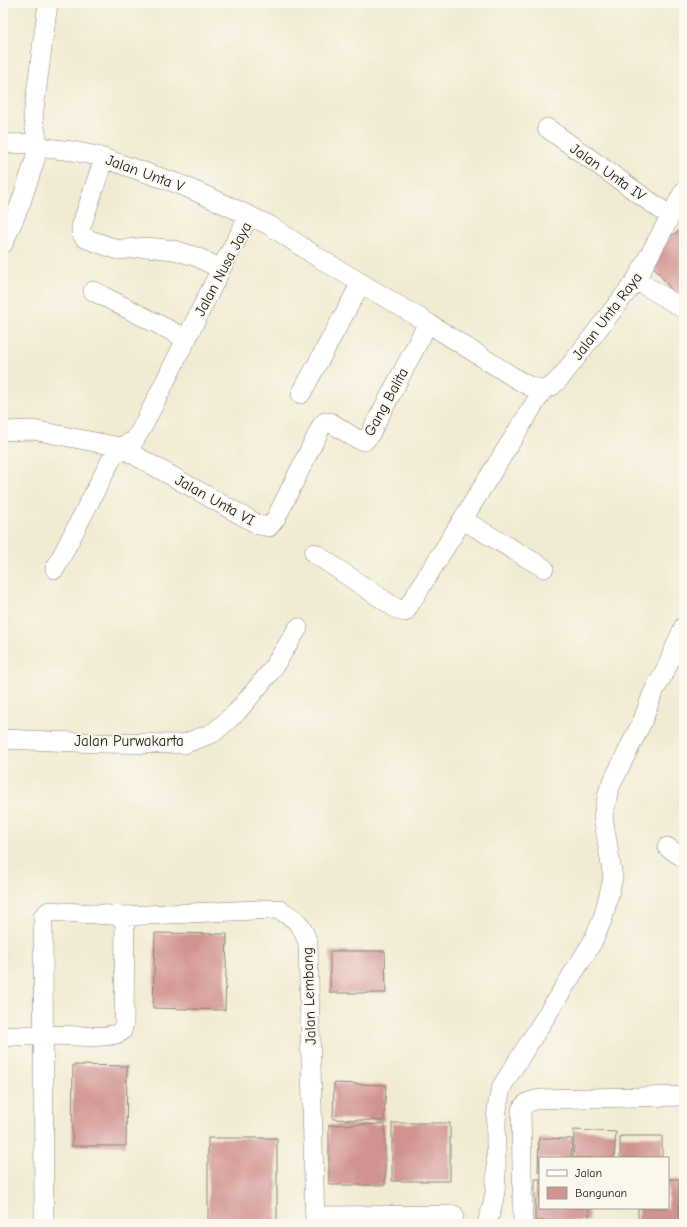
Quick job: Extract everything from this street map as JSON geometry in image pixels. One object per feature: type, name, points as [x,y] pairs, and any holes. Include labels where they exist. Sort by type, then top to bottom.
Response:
[{"type":"street","points":[[3,244],[20,205],[35,160],[38,144],[33,117],[48,3]]},
{"type":"street","name":"Jalan Unta IV","points":[[547,128],[670,216]]},
{"type":"street","name":"Jalan Unta V","points":[[3,144],[38,144],[46,148],[73,150],[104,158],[179,184],[249,216]]},
{"type":"street","points":[[104,158],[81,227],[81,233],[85,238],[118,250],[146,247],[174,250],[196,257],[221,269]]},
{"type":"street","name":"Jalan Unta Raya","points":[[543,390],[552,386],[562,376],[636,280],[684,191]]},
{"type":"street","name":"Jalan Nusa Jaya","points":[[120,447],[134,441],[140,433],[221,269],[249,216],[269,225],[319,258],[428,323],[518,380],[543,390]]},
{"type":"street","points":[[636,280],[684,309]]},
{"type":"street","points":[[301,394],[361,283]]},
{"type":"street","points":[[93,290],[187,339]]},
{"type":"street","name":"Gang Balita","points":[[325,422],[330,422],[356,438],[364,441],[369,436],[428,323]]},
{"type":"street","points":[[314,554],[397,609],[404,612],[543,390]]},
{"type":"street","name":"Jalan Unta VI","points":[[120,447],[259,525],[269,527],[276,518],[322,425],[325,422]]},
{"type":"street","points":[[3,431],[33,430],[120,447],[111,460],[55,569]]},
{"type":"street","points":[[463,520],[544,568]]},
{"type":"street","points":[[487,1224],[495,1191],[496,1117],[498,1098],[502,1086],[592,943],[603,918],[613,878],[603,816],[609,789],[643,720],[652,695],[666,669],[684,626]]},
{"type":"street","name":"Jalan Purwakarta","points":[[3,739],[98,743],[183,744],[212,733],[237,712],[271,671],[298,628]]},
{"type":"street","points":[[667,847],[684,858]]},
{"type":"street","name":"Jalan Lembang","points":[[44,1224],[44,917],[49,911],[125,916],[278,909],[296,920],[303,929],[308,942],[315,1220]]},
{"type":"street","points":[[3,1038],[43,1035],[106,1036],[117,1035],[122,1031],[124,1024],[125,916]]},
{"type":"street","points":[[523,1224],[521,1110],[523,1106],[527,1103],[540,1100],[684,1096]]},
{"type":"street","points":[[315,1220],[454,1215]]},
{"type":"building","points":[[684,227],[684,296],[679,300],[648,259],[662,243]]},
{"type":"building","points":[[155,933],[227,934],[225,1010],[153,1008]]},
{"type":"building","points":[[330,951],[385,951],[386,993],[330,993]]},
{"type":"building","points":[[73,1065],[127,1066],[126,1146],[72,1146]]},
{"type":"building","points":[[334,1083],[386,1085],[384,1121],[333,1119]]},
{"type":"building","points":[[392,1123],[450,1123],[450,1181],[392,1181]]},
{"type":"building","points":[[385,1124],[385,1185],[329,1185],[329,1125]]},
{"type":"building","points":[[574,1130],[616,1132],[614,1157],[573,1157]]},
{"type":"building","points":[[620,1136],[662,1136],[662,1157],[620,1157]]},
{"type":"building","points":[[208,1138],[277,1138],[277,1222],[208,1222]]},
{"type":"building","points":[[539,1138],[572,1139],[571,1157],[539,1157],[538,1172]]},
{"type":"building","points":[[535,1179],[539,1179],[539,1209],[589,1209],[589,1221],[535,1221]]},
{"type":"building","points":[[669,1179],[679,1179],[679,1222],[638,1222],[638,1209],[669,1209]]}]
